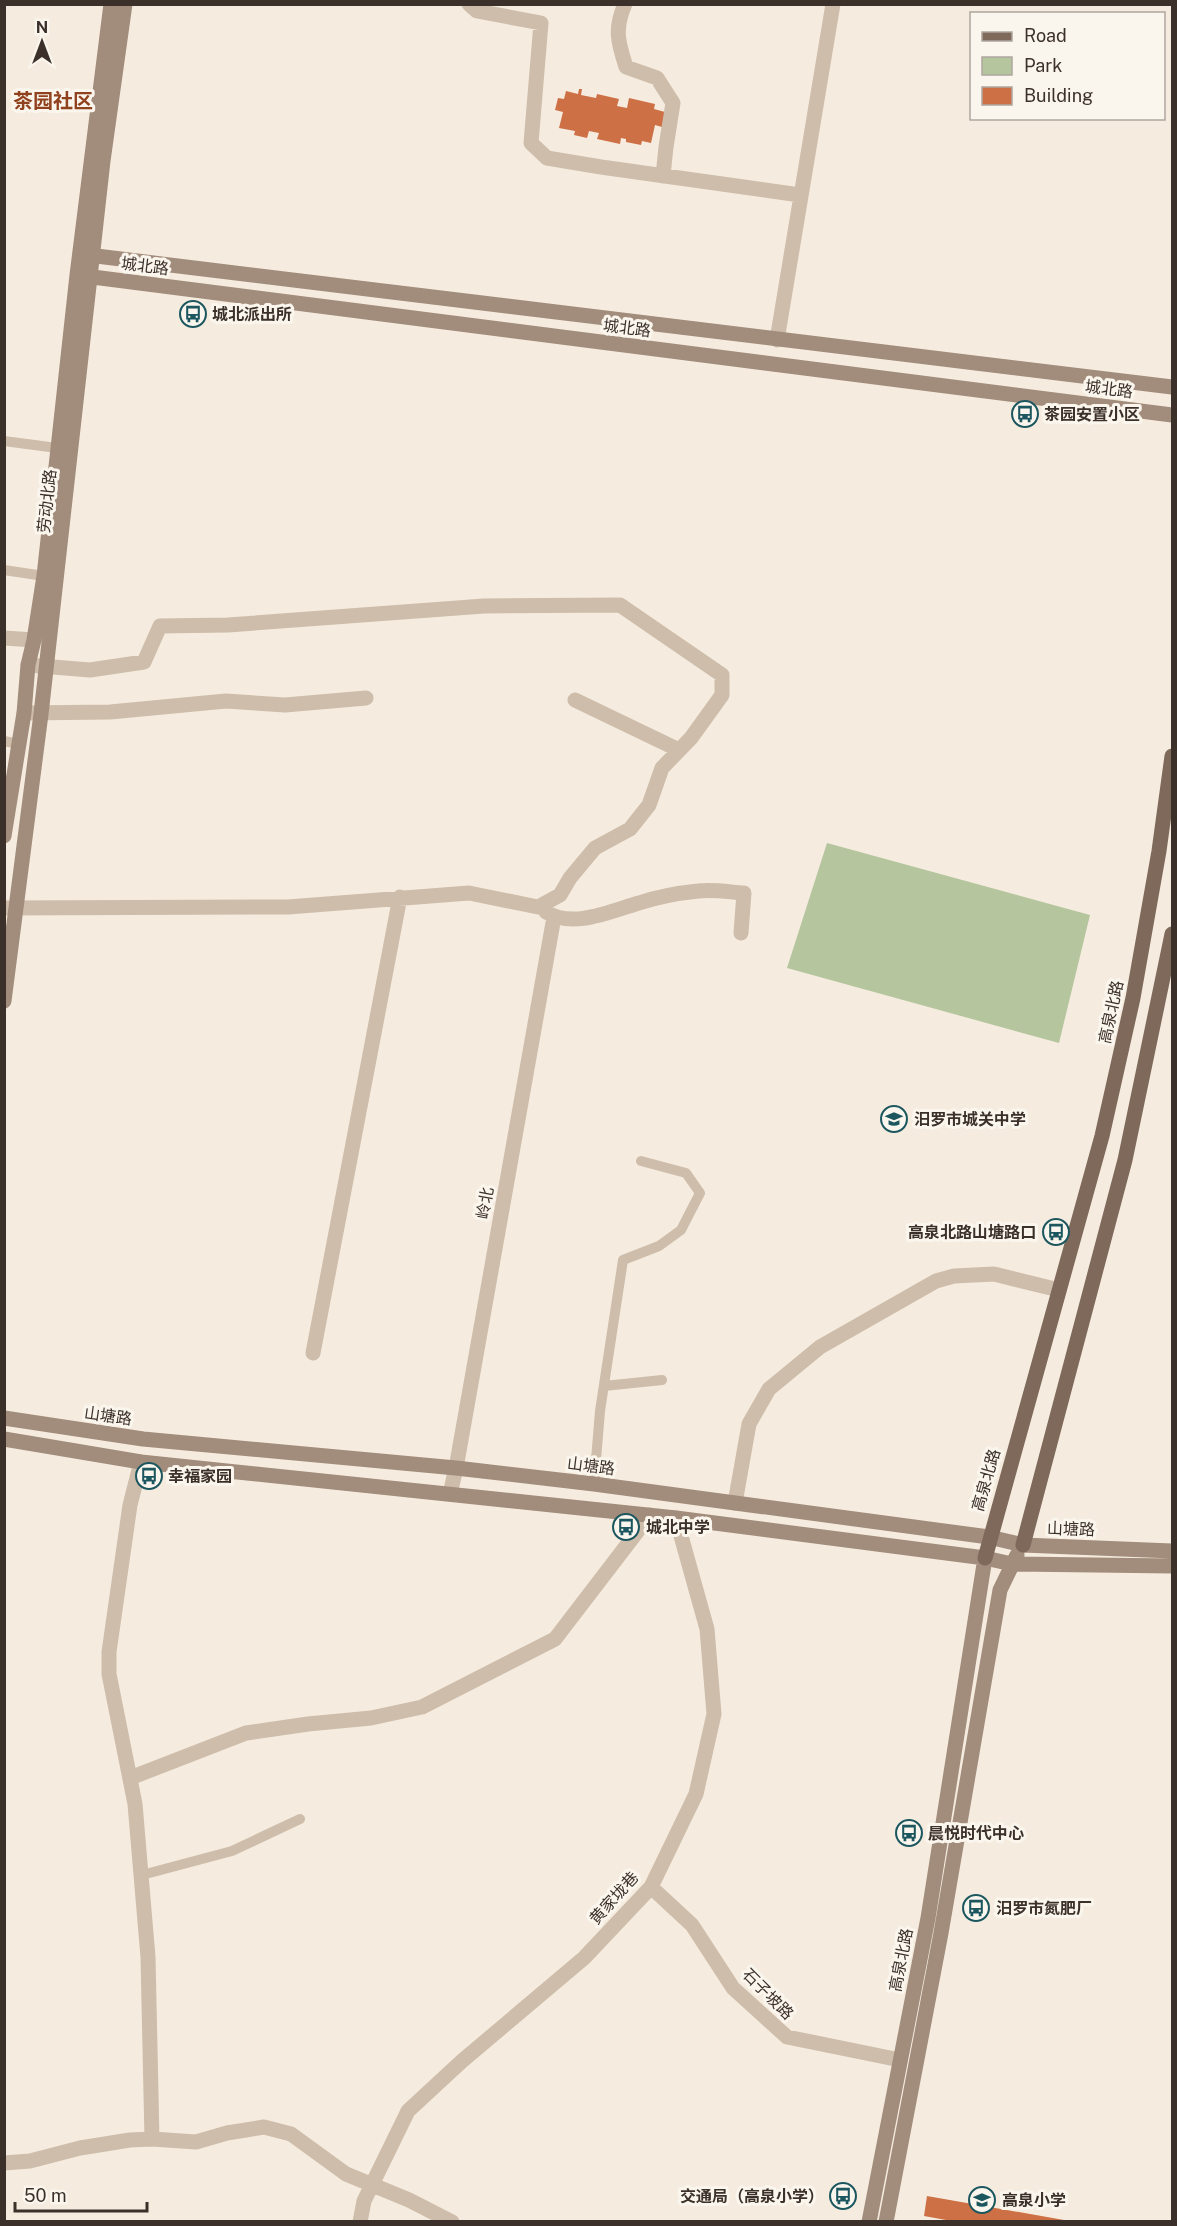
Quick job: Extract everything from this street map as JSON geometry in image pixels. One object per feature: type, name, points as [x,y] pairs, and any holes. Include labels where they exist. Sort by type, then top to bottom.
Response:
[{"type":"main road","name":"高泉北路","points":[[985,1558],[1102,1136],[1133,998],[1173,756]]},
{"type":"main road","name":"高泉北路","points":[[1023,1545],[1125,1160],[1173,934]]},
{"type":"street","name":"劳动北路","points":[[87,255],[111,4]]},
{"type":"street","name":"劳动北路","points":[[4,836],[12,742],[24,713],[28,665],[44,576],[57,448],[103,161],[125,4]]},
{"type":"street","points":[[469,4],[477,11],[541,23],[531,142],[547,158],[800,195]]},
{"type":"street","points":[[625,4],[619,18],[617,40],[626,67],[657,78],[673,103],[663,176]]},
{"type":"street","points":[[777,340],[832,4]]},
{"type":"street","name":"城北路","points":[[87,255],[1173,387]]},
{"type":"street","name":"劳动北路","points":[[4,1001],[10,908],[41,714],[84,277]]},
{"type":"street","name":"城北路","points":[[84,277],[1173,415]]},
{"type":"street","points":[[28,665],[90,670],[144,662],[160,626],[228,625],[484,606],[620,605],[722,675],[722,695],[691,738],[662,768],[649,805],[630,829],[595,848],[570,878],[560,895],[538,907]]},
{"type":"street","points":[[4,638],[34,640]]},
{"type":"street","points":[[24,713],[110,712],[226,701],[285,705],[366,698]]},
{"type":"street","points":[[575,700],[679,750]]},
{"type":"street","points":[[10,908],[288,907],[468,893],[538,907],[555,917],[566,919],[617,911],[640,902],[699,891],[744,893],[741,933]]},
{"type":"street","points":[[313,1353],[400,897]]},
{"type":"street","name":"岭北","points":[[450,1494],[555,917]]},
{"type":"street","points":[[735,1503],[749,1424],[769,1389],[820,1347],[936,1281],[954,1276],[994,1274],[1059,1290]]},
{"type":"street","name":"山塘路","points":[[4,1418],[143,1439],[456,1468],[594,1484],[989,1537],[1023,1545],[1173,1551]]},
{"type":"street","points":[[4,1439],[141,1462],[676,1518],[985,1558],[1012,1564],[1017,1562],[1173,1566]]},
{"type":"street","points":[[141,1462],[130,1505],[109,1652],[109,1674],[135,1804],[148,1957],[152,2139]]},
{"type":"street","points":[[130,1778],[246,1733],[371,1718],[422,1707],[555,1639],[650,1515]]},
{"type":"street","name":"黄家垅巷","points":[[360,2222],[364,2201],[408,2111],[462,2061],[584,1958],[651,1887],[696,1794],[714,1713],[708,1629],[676,1518]]},
{"type":"street","name":"高泉北路","points":[[886,2222],[941,1933],[1000,1590],[1023,1545]]},
{"type":"street","name":"高泉北路","points":[[869,2222],[928,1918],[985,1558]]},
{"type":"street","name":"石子坡路","points":[[651,1887],[692,1925],[733,1988],[787,2037],[900,2060]]},
{"type":"street","points":[[4,2163],[30,2161],[80,2148],[152,2139],[196,2142],[227,2133],[264,2127],[291,2134],[346,2174],[410,2200],[452,2222]]},
{"type":"lane","points":[[4,441],[57,448]]},
{"type":"lane","points":[[4,570],[44,576]]},
{"type":"lane","points":[[594,1484],[604,1386],[623,1260],[659,1245],[681,1230],[700,1193],[686,1173],[641,1161]]},
{"type":"lane","points":[[604,1386],[662,1380]]},
{"type":"lane","points":[[141,1875],[232,1851],[300,1819]]},
{"type":"green space","points":[[827,843],[1090,915],[1059,1043],[787,968]]},
{"type":"building","points":[[579,89],[582,89],[581,95],[596,98],[597,94],[619,99],[617,106],[627,108],[629,98],[655,104],[654,109],[665,112],[662,127],[655,125],[651,143],[642,141],[641,145],[626,142],[626,139],[621,138],[620,144],[597,139],[599,133],[589,131],[587,138],[574,135],[575,131],[559,128],[563,112],[555,110],[558,98],[564,99],[566,91],[578,94]]},
{"type":"building","points":[[927,2196],[1064,2220],[1064,2222],[957,2222],[924,2216]]},
{"type":"place","name":"城北派出所","points":[[193,314]]},
{"type":"place","name":"茶园安置小区","points":[[1025,414]]},
{"type":"place","name":"汨罗市城关中学","points":[[894,1119]]},
{"type":"place","name":"高泉北路山塘路口","points":[[1056,1232]]},
{"type":"place","name":"幸福家园","points":[[149,1476]]},
{"type":"place","name":"城北中学","points":[[626,1527]]},
{"type":"place","name":"晨悦时代中心","points":[[909,1833]]},
{"type":"place","name":"汨罗市氮肥厂","points":[[976,1908]]},
{"type":"place","name":"交通局（高泉小学）","points":[[843,2196]]},
{"type":"place","name":"高泉小学","points":[[982,2200]]},
{"type":"district","name":"茶园社区","points":[[53,101]]}]
